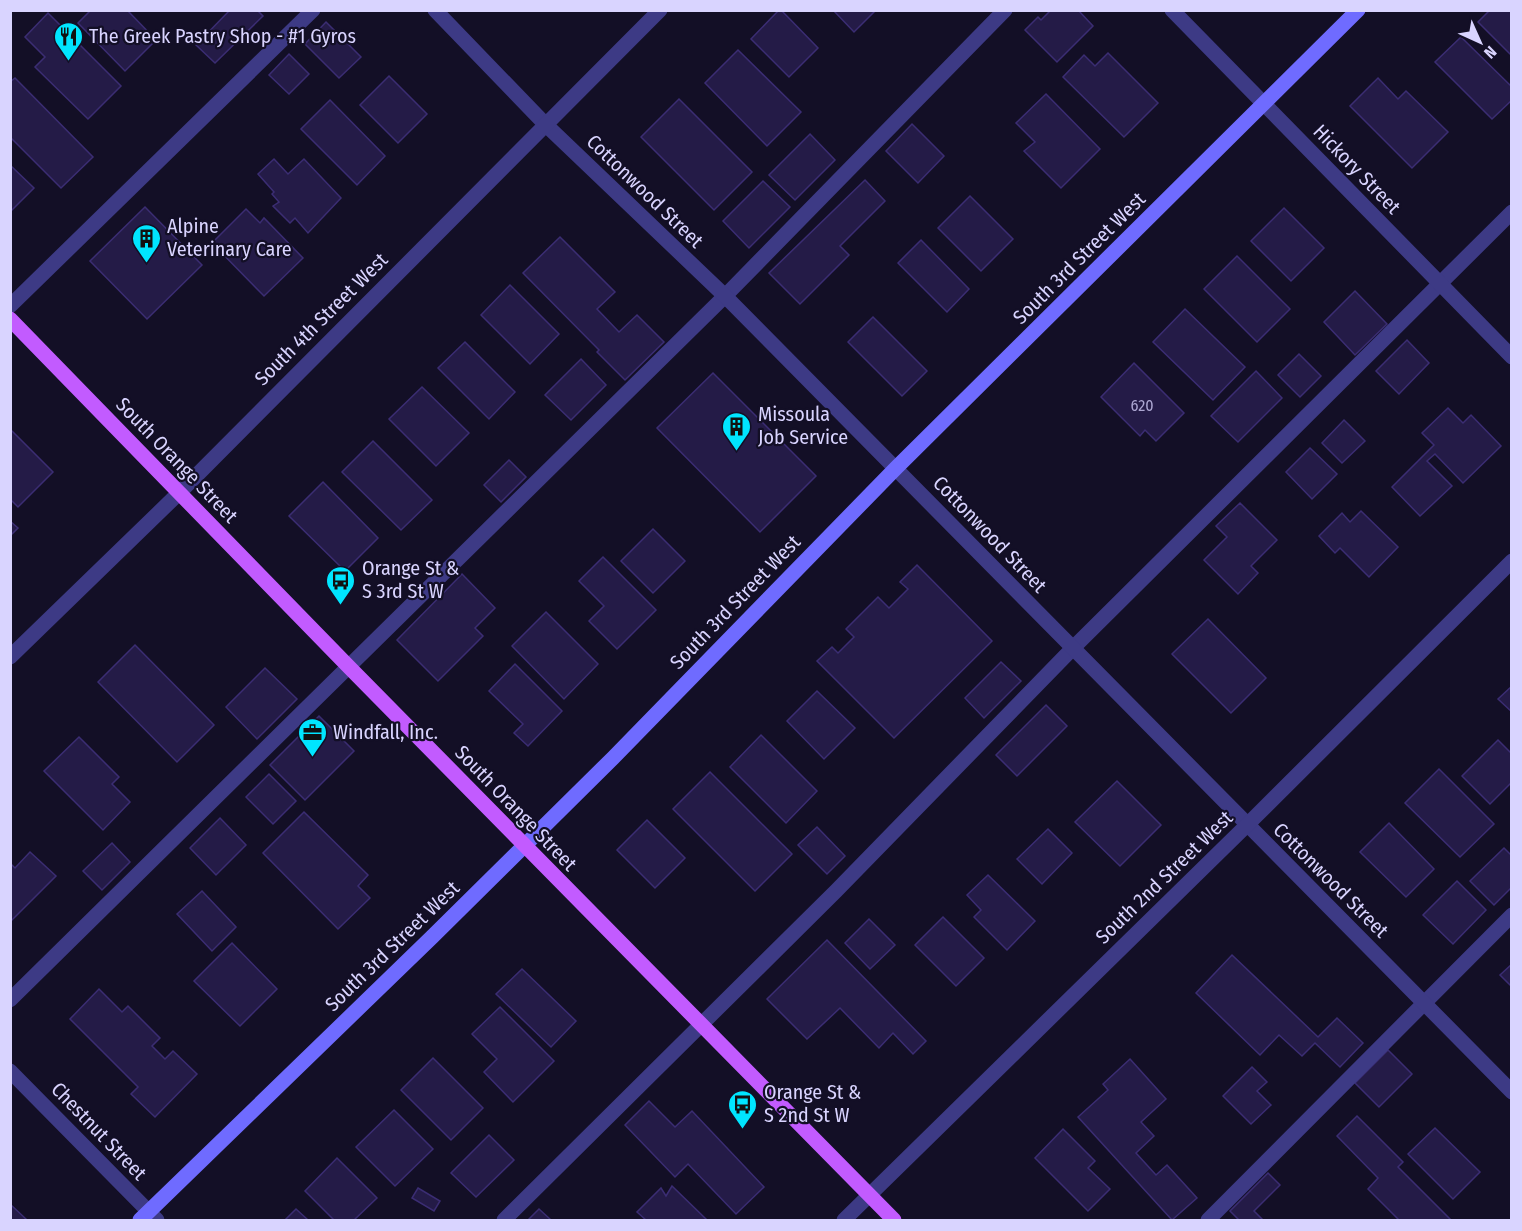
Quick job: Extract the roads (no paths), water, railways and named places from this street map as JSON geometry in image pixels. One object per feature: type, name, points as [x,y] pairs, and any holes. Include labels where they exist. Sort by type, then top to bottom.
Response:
[{"type":"main road","name":"South 3rd Street West","points":[[149,1218],[614,758],[896,468],[1358,10]]},
{"type":"main road","name":"South Orange Street","points":[[10,319],[894,1221]]},
{"type":"street","points":[[10,306],[313,10]]},
{"type":"street","name":"Cottonwood Street","points":[[435,10],[546,124],[724,296],[896,468],[1512,1092]]},
{"type":"street","name":"South 4th Street West","points":[[10,657],[180,492],[660,10]]},
{"type":"street","points":[[10,999],[724,296],[1005,10]]},
{"type":"street","name":"Hickory Street","points":[[1172,10],[1512,357]]},
{"type":"street","points":[[504,1221],[836,891],[1072,648],[1512,212]]},
{"type":"street","name":"South 2nd Street West","points":[[844,1221],[1512,561]]},
{"type":"street","points":[[1208,1221],[1512,915]]},
{"type":"street","name":"Chestnut Street","points":[[10,1071],[149,1218]]},
{"type":"place","name":"The Greek Pastry Shop - #1 Gyros","points":[[68,62]]},
{"type":"place","name":"Alpine Veterinary Care","points":[[146,264]]},
{"type":"place","name":"Missoula Job Service","points":[[737,452]]},
{"type":"place","name":"Orange St & S 3rd St W","points":[[341,606]]},
{"type":"place","name":"Windfall, Inc.","points":[[312,758]]},
{"type":"place","name":"Orange St & S 2nd St W","points":[[743,1130]]}]
